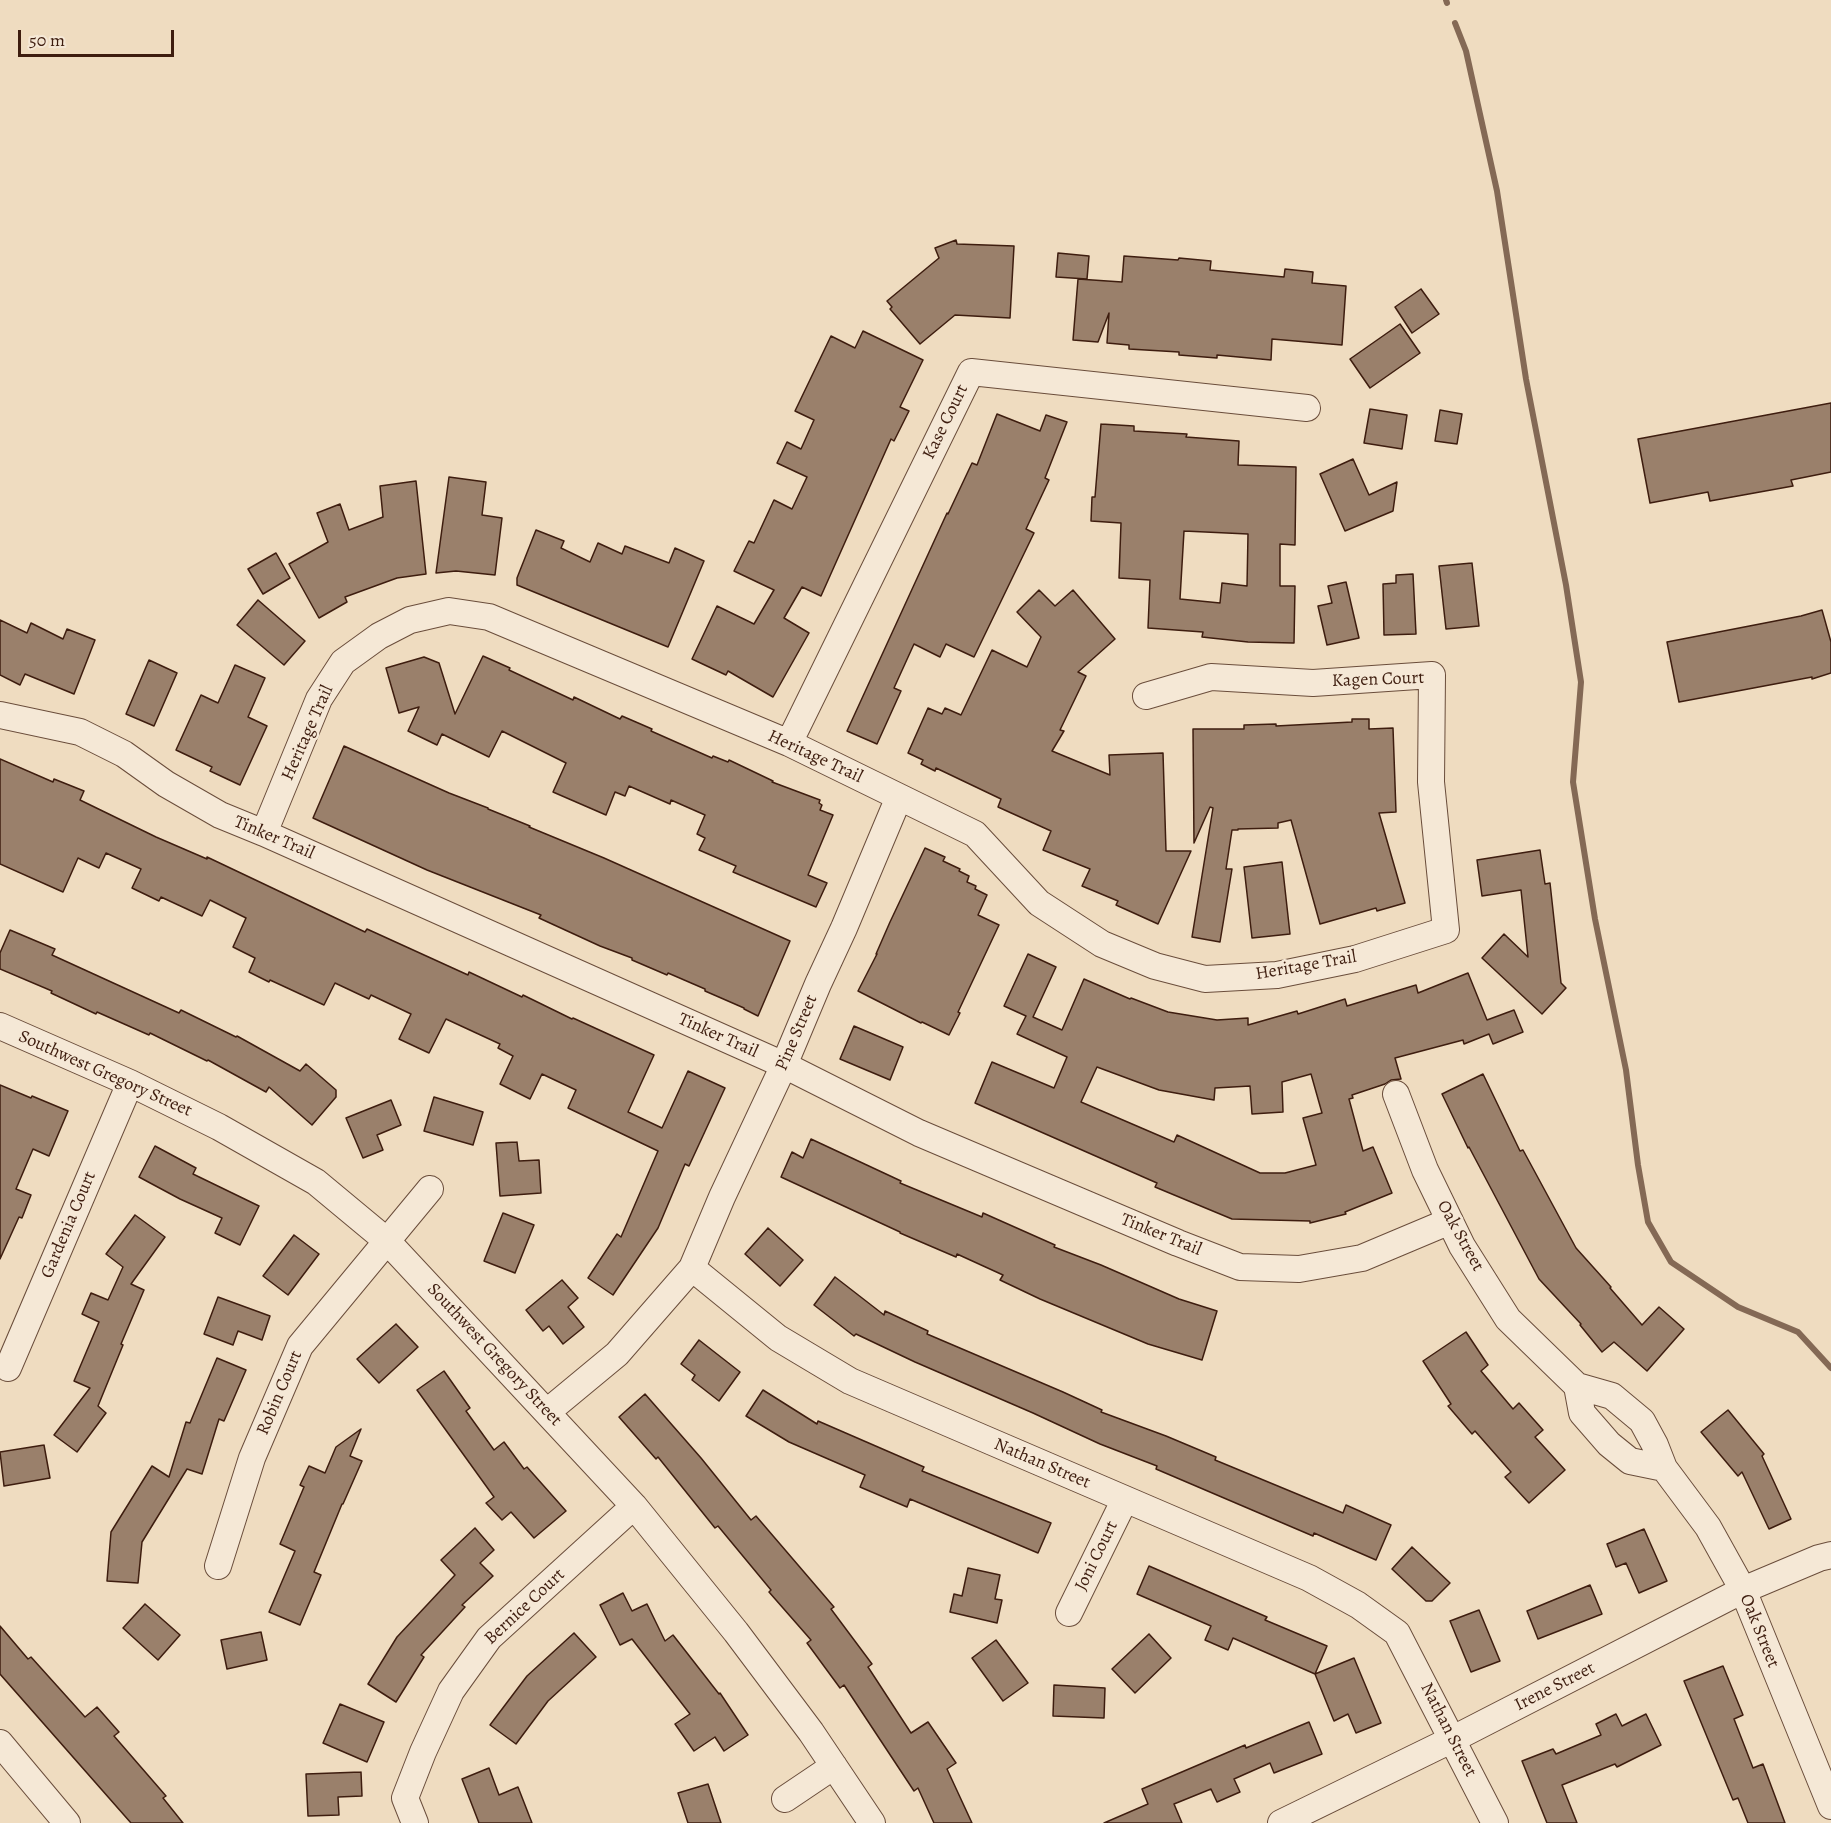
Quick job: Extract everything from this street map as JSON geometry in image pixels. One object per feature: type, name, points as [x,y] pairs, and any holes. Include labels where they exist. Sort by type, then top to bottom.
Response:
[{"type":"street","name":"Kase Court","points":[[789,743],[971,372],[1307,408]]},
{"type":"street","name":"Heritage Trail","points":[[264,833],[319,699],[343,662],[379,636],[410,620],[449,611],[489,617],[789,743],[975,834],[1039,903],[1102,944],[1155,966],[1205,979],[1277,975],[1355,959],[1446,930]]},
{"type":"street","name":"Kagen Court","points":[[1146,696],[1211,677],[1313,683],[1431,675],[1431,782],[1446,930]]},
{"type":"street","name":"Tinker Trail","points":[[0,714],[80,732],[124,754],[166,784],[220,815],[784,1065],[919,1133],[1240,1267],[1299,1269],[1362,1258],[1450,1221]]},
{"type":"street","name":"Pine Street","points":[[692,1268],[722,1197],[784,1065],[899,797]]},
{"type":"street","name":"Southwest Gregory Street","points":[[0,1026],[130,1083],[219,1127],[316,1182],[387,1241],[634,1506],[736,1632],[811,1732],[872,1823]]},
{"type":"street","name":"Gardenia Court","points":[[8,1368],[130,1083]]},
{"type":"street","name":"Oak Street","points":[[1396,1095],[1425,1170],[1462,1246],[1508,1319],[1577,1386],[1612,1396],[1642,1421],[1664,1468],[1708,1527],[1743,1590],[1831,1806]]},
{"type":"street","name":"Robin Court","points":[[218,1566],[252,1458],[300,1346],[430,1189]]},
{"type":"street","points":[[547,1412],[617,1354],[692,1268]]},
{"type":"street","name":"Nathan Street","points":[[692,1268],[778,1338],[850,1381],[1309,1578],[1358,1605],[1397,1633],[1495,1823]]},
{"type":"street","points":[[1577,1386],[1582,1413],[1609,1444],[1630,1461],[1664,1468]]},
{"type":"street","name":"Joni Court","points":[[1069,1613],[1125,1499]]},
{"type":"street","name":"Bernice Court","points":[[415,1823],[405,1798],[451,1691],[489,1638],[634,1506]]},
{"type":"street","name":"Irene Street","points":[[1281,1823],[1453,1739],[1743,1590],[1831,1555]]},
{"type":"street","points":[[0,1743],[67,1823]]},
{"type":"street","points":[[786,1799],[834,1766]]},
{"type":"building","points":[[956,240],[957,244],[1014,246],[1010,318],[955,315],[920,344],[890,309],[892,307],[887,301],[939,258],[935,248]]},
{"type":"building","points":[[1058,253],[1089,256],[1087,279],[1056,277]]},
{"type":"building","points":[[1124,256],[1211,261],[1210,270],[1284,277],[1285,269],[1313,272],[1312,283],[1346,286],[1342,345],[1272,339],[1271,360],[1217,355],[1217,358],[1179,355],[1179,352],[1129,349],[1129,345],[1107,343],[1109,313],[1098,342],[1073,340],[1078,279],[1122,282]]},
{"type":"building","points":[[1421,289],[1439,314],[1412,333],[1395,307]]},
{"type":"building","points":[[1400,324],[1420,353],[1370,388],[1350,359]]},
{"type":"building","points":[[863,331],[923,360],[900,407],[909,411],[894,441],[891,439],[821,596],[802,587],[784,618],[809,633],[773,697],[728,671],[726,675],[692,659],[717,606],[754,624],[774,590],[734,571],[749,541],[754,543],[774,500],[792,509],[807,477],[777,463],[787,442],[801,449],[814,420],[795,411],[831,336],[855,348]]},
{"type":"building","points":[[1831,403],[1831,472],[1791,480],[1793,486],[1710,501],[1708,492],[1650,503],[1638,439]]},
{"type":"building","points":[[1370,409],[1407,415],[1402,449],[1364,443]]},
{"type":"building","points":[[1440,410],[1462,414],[1457,444],[1435,441]]},
{"type":"building","points":[[997,414],[1040,431],[1046,415],[1067,422],[1045,478],[1049,480],[1026,529],[1034,533],[974,657],[946,644],[940,657],[914,644],[894,688],[901,691],[877,744],[847,731],[947,513],[972,463],[977,465]]},
{"type":"building","points":[[1101,424],[1134,426],[1134,431],[1187,434],[1186,437],[1239,441],[1238,465],[1296,467],[1295,545],[1280,544],[1280,586],[1295,586],[1294,643],[1248,642],[1202,637],[1203,632],[1148,628],[1150,580],[1119,578],[1121,523],[1091,521],[1092,497],[1095,497]],"holes":[[[1184,531],[1248,534],[1247,586],[1222,583],[1220,603],[1180,599]]]},
{"type":"building","points":[[1353,459],[1369,495],[1397,482],[1393,511],[1345,531],[1320,474]]},
{"type":"building","points":[[449,477],[486,482],[482,515],[502,518],[495,575],[456,571],[436,573]]},
{"type":"building","points":[[416,481],[426,574],[397,578],[345,597],[347,602],[319,618],[289,564],[328,542],[317,513],[340,504],[349,530],[383,517],[380,486]]},
{"type":"building","points":[[536,530],[564,541],[561,548],[590,562],[598,543],[622,554],[625,546],[669,563],[675,548],[704,561],[668,647],[517,585],[517,578]]},
{"type":"building","points":[[276,553],[290,578],[263,594],[248,569]]},
{"type":"building","points":[[1472,563],[1479,626],[1446,629],[1439,566]]},
{"type":"building","points":[[1413,574],[1416,634],[1384,635],[1383,584],[1396,583],[1396,575]]},
{"type":"building","points":[[1346,582],[1359,638],[1327,645],[1318,606],[1332,603],[1328,586]]},
{"type":"building","points":[[1039,590],[1055,606],[1073,590],[1115,639],[1078,672],[1086,676],[1060,730],[1064,731],[1052,751],[1110,775],[1109,755],[1163,753],[1166,851],[1191,851],[1158,924],[1116,905],[1118,901],[1082,886],[1090,869],[1043,850],[1051,831],[998,807],[1001,799],[936,768],[935,771],[921,764],[923,760],[908,753],[928,708],[942,714],[945,708],[961,715],[992,650],[1027,667],[1041,637],[1017,612]]},
{"type":"building","points":[[258,600],[305,641],[284,665],[237,625]]},
{"type":"building","points":[[1822,610],[1831,642],[1831,673],[1812,679],[1812,677],[1679,702],[1667,642]]},
{"type":"building","points":[[0,620],[27,633],[31,623],[63,639],[67,629],[95,640],[74,694],[25,674],[20,685],[0,675]]},
{"type":"building","points":[[483,656],[573,700],[574,697],[620,719],[622,716],[712,758],[713,756],[728,762],[729,760],[772,782],[820,800],[819,803],[822,805],[820,810],[833,815],[808,875],[827,883],[816,907],[733,872],[736,866],[699,850],[705,838],[697,834],[705,815],[671,800],[670,804],[629,786],[625,796],[615,792],[606,815],[553,792],[566,763],[502,731],[489,757],[442,734],[437,745],[408,731],[419,707],[399,713],[386,668],[424,657],[439,663],[455,714]]},
{"type":"building","points":[[149,660],[177,673],[154,726],[126,714]]},
{"type":"building","points":[[235,665],[265,678],[248,717],[267,726],[240,785],[210,771],[212,767],[176,750],[201,695],[218,703]]},
{"type":"building","points":[[1352,719],[1369,719],[1369,729],[1393,728],[1396,812],[1379,813],[1405,903],[1377,911],[1376,908],[1320,924],[1291,820],[1278,823],[1278,828],[1232,830],[1226,869],[1232,869],[1220,942],[1192,937],[1213,808],[1210,807],[1194,843],[1193,729],[1244,729],[1244,725],[1276,724],[1276,726],[1352,722]]},
{"type":"building","points":[[344,746],[790,941],[758,1016],[705,989],[668,973],[667,975],[539,918],[541,915],[427,870],[313,818]]},
{"type":"building","points":[[0,759],[53,782],[54,779],[84,791],[80,800],[365,932],[367,929],[468,975],[469,972],[654,1055],[628,1112],[662,1128],[688,1071],[725,1088],[689,1166],[685,1164],[658,1228],[613,1295],[588,1278],[617,1234],[621,1237],[658,1151],[568,1108],[576,1090],[542,1074],[530,1099],[500,1084],[513,1056],[498,1048],[500,1044],[446,1019],[429,1053],[399,1039],[411,1014],[371,995],[369,999],[335,983],[324,1005],[249,972],[255,958],[233,947],[246,918],[210,900],[202,916],[161,897],[159,901],[132,888],[141,869],[106,853],[99,868],[78,858],[63,892],[0,864]]},
{"type":"building","points":[[925,848],[945,857],[943,861],[969,876],[967,882],[987,895],[978,915],[999,925],[949,1035],[858,991]]},
{"type":"building","points":[[1540,850],[1545,884],[1550,883],[1561,983],[1566,988],[1542,1014],[1482,958],[1504,934],[1528,957],[1521,890],[1482,896],[1477,860]]},
{"type":"building","points":[[1282,862],[1290,934],[1252,938],[1244,867]]},
{"type":"building","points":[[10,930],[55,949],[52,955],[179,1013],[181,1010],[237,1036],[300,1071],[306,1064],[336,1090],[336,1097],[312,1125],[269,1087],[266,1092],[208,1060],[150,1033],[149,1035],[97,1012],[96,1014],[51,993],[52,991],[0,969],[0,953]]},
{"type":"building","points":[[1028,954],[1056,967],[1033,1017],[1062,1030],[1084,979],[1168,1012],[1217,1020],[1248,1018],[1248,1025],[1297,1011],[1298,1014],[1345,999],[1347,1006],[1416,985],[1418,993],[1468,973],[1487,1020],[1514,1010],[1523,1032],[1493,1044],[1489,1034],[1464,1044],[1463,1040],[1395,1058],[1401,1079],[1391,1080],[1352,1095],[1353,1098],[1349,1099],[1363,1151],[1373,1147],[1392,1193],[1345,1212],[1346,1214],[1310,1223],[1310,1221],[1232,1219],[1155,1187],[1157,1183],[975,1103],[992,1062],[1054,1088],[1067,1057],[1017,1034],[1026,1016],[1004,1006]],"holes":[[[1097,1067],[1159,1090],[1214,1100],[1215,1088],[1250,1086],[1252,1114],[1283,1112],[1282,1082],[1311,1074],[1322,1113],[1303,1118],[1316,1165],[1285,1173],[1260,1173],[1177,1135],[1174,1142],[1081,1102]]]},
{"type":"building","points":[[854,1026],[903,1047],[890,1080],[840,1059]]},
{"type":"building","points":[[1483,1074],[1520,1151],[1523,1150],[1576,1248],[1642,1325],[1659,1307],[1684,1329],[1647,1371],[1614,1342],[1602,1352],[1581,1324],[1539,1279],[1468,1148],[1442,1094]]},
{"type":"building","points":[[0,1085],[68,1111],[49,1156],[33,1149],[16,1189],[31,1195],[22,1218],[19,1217],[0,1259]]},
{"type":"building","points":[[434,1097],[483,1112],[473,1145],[424,1131]]},
{"type":"building","points":[[391,1100],[401,1125],[377,1135],[383,1150],[363,1158],[346,1118]]},
{"type":"building","points":[[811,1139],[901,1181],[900,1183],[982,1217],[983,1213],[1055,1245],[1054,1247],[1179,1299],[1217,1311],[1202,1360],[1148,1344],[1040,1299],[1000,1280],[1003,1275],[957,1254],[956,1257],[900,1233],[781,1177],[792,1152],[803,1158]]},
{"type":"building","points":[[517,1142],[519,1161],[539,1160],[541,1193],[500,1196],[496,1143]]},
{"type":"building","points":[[155,1146],[196,1168],[193,1174],[259,1206],[240,1245],[215,1233],[222,1218],[139,1177]]},
{"type":"building","points":[[503,1213],[534,1225],[515,1273],[484,1261]]},
{"type":"building","points":[[135,1215],[165,1237],[131,1284],[144,1290],[98,1406],[106,1413],[77,1452],[54,1435],[90,1388],[74,1381],[99,1322],[82,1314],[91,1293],[108,1300],[123,1267],[106,1254]]},
{"type":"building","points":[[768,1228],[803,1260],[780,1286],[745,1254]]},
{"type":"building","points":[[294,1235],[319,1254],[288,1295],[263,1276]]},
{"type":"building","points":[[835,1277],[884,1315],[885,1311],[928,1331],[927,1334],[1063,1392],[1102,1410],[1101,1412],[1166,1436],[1216,1457],[1215,1460],[1343,1513],[1346,1505],[1391,1525],[1376,1560],[1314,1533],[1313,1536],[1156,1469],[1157,1466],[1100,1444],[856,1334],[854,1336],[814,1305]]},
{"type":"building","points":[[562,1280],[578,1298],[568,1307],[584,1327],[563,1344],[549,1326],[543,1331],[526,1310]]},
{"type":"building","points":[[218,1297],[270,1316],[262,1340],[238,1331],[233,1345],[204,1334]]},
{"type":"building","points":[[396,1324],[418,1347],[379,1383],[357,1359]]},
{"type":"building","points":[[1466,1332],[1488,1365],[1481,1371],[1513,1409],[1519,1403],[1543,1430],[1535,1437],[1565,1470],[1529,1503],[1505,1477],[1511,1472],[1475,1431],[1472,1434],[1448,1406],[1451,1404],[1423,1361]]},
{"type":"building","points":[[699,1340],[740,1372],[719,1401],[692,1380],[695,1375],[681,1364]]},
{"type":"building","points":[[217,1358],[246,1370],[224,1421],[219,1419],[202,1474],[187,1469],[142,1542],[138,1583],[107,1581],[111,1532],[152,1466],[169,1477],[186,1422],[190,1423]]},
{"type":"building","points":[[444,1371],[470,1408],[466,1411],[494,1450],[504,1442],[524,1469],[527,1467],[566,1511],[534,1538],[511,1512],[502,1520],[486,1503],[494,1497],[417,1390]]},
{"type":"building","points":[[763,1390],[817,1424],[818,1421],[924,1467],[922,1471],[1051,1523],[1038,1553],[910,1499],[907,1507],[860,1487],[865,1475],[789,1442],[746,1416]]},
{"type":"building","points":[[645,1394],[751,1520],[756,1516],[834,1607],[831,1609],[872,1664],[868,1667],[911,1733],[928,1722],[956,1763],[947,1769],[972,1823],[934,1823],[918,1788],[914,1791],[844,1685],[840,1688],[807,1643],[811,1640],[769,1592],[771,1590],[718,1526],[715,1528],[658,1457],[656,1459],[619,1417]]},
{"type":"building","points":[[1728,1410],[1764,1454],[1762,1456],[1791,1519],[1769,1529],[1742,1472],[1738,1476],[1701,1432]]},
{"type":"building","points":[[361,1429],[350,1456],[362,1461],[314,1572],[321,1575],[300,1625],[269,1612],[295,1551],[280,1544],[304,1487],[300,1485],[309,1466],[325,1473],[336,1447]]},
{"type":"building","points":[[44,1445],[50,1478],[4,1486],[0,1452]]},
{"type":"building","points":[[475,1528],[494,1550],[480,1563],[493,1576],[462,1605],[465,1607],[421,1655],[424,1657],[396,1702],[368,1684],[397,1637],[455,1575],[441,1560]]},
{"type":"building","points":[[1644,1529],[1667,1581],[1639,1593],[1626,1563],[1616,1567],[1607,1544]]},
{"type":"building","points":[[1412,1547],[1450,1583],[1432,1601],[1426,1601],[1392,1569]]},
{"type":"building","points":[[1149,1566],[1267,1617],[1265,1620],[1327,1646],[1315,1674],[1233,1638],[1228,1650],[1205,1640],[1211,1626],[1137,1594]]},
{"type":"building","points":[[968,1568],[1000,1575],[995,1599],[1002,1600],[997,1623],[950,1612],[954,1594],[962,1596]]},
{"type":"building","points":[[1590,1585],[1602,1614],[1538,1639],[1527,1611]]},
{"type":"building","points":[[623,1593],[632,1611],[647,1604],[665,1641],[673,1635],[720,1693],[748,1735],[724,1751],[715,1737],[694,1751],[675,1724],[690,1714],[632,1639],[620,1645],[600,1605]]},
{"type":"building","points":[[145,1604],[180,1635],[158,1660],[123,1628]]},
{"type":"building","points":[[1479,1610],[1500,1661],[1471,1672],[1450,1621]]},
{"type":"building","points":[[0,1626],[28,1659],[31,1657],[85,1717],[97,1707],[119,1732],[114,1736],[166,1796],[163,1798],[183,1823],[131,1823],[0,1674]]},
{"type":"building","points":[[261,1632],[267,1660],[227,1669],[221,1640]]},
{"type":"building","points":[[574,1633],[596,1657],[548,1701],[516,1744],[490,1725],[527,1676]]},
{"type":"building","points":[[1149,1634],[1171,1658],[1135,1693],[1112,1669]]},
{"type":"building","points":[[996,1640],[1028,1683],[1003,1701],[972,1658]]},
{"type":"building","points":[[1354,1658],[1381,1723],[1356,1733],[1348,1714],[1334,1721],[1315,1674]]},
{"type":"building","points":[[1723,1666],[1743,1715],[1734,1719],[1753,1768],[1763,1764],[1785,1823],[1748,1823],[1738,1798],[1733,1800],[1684,1681]]},
{"type":"building","points":[[1054,1685],[1105,1688],[1104,1718],[1053,1716]]},
{"type":"building","points":[[340,1704],[384,1722],[367,1762],[323,1743]]},
{"type":"building","points":[[1616,1714],[1622,1726],[1646,1714],[1661,1745],[1617,1767],[1615,1764],[1562,1785],[1577,1823],[1547,1823],[1522,1761],[1553,1749],[1556,1754],[1601,1735],[1596,1724]]},
{"type":"building","points":[[1309,1722],[1322,1754],[1274,1773],[1270,1763],[1234,1779],[1240,1792],[1217,1802],[1211,1789],[1174,1804],[1182,1823],[1104,1823],[1148,1804],[1142,1789],[1245,1745],[1246,1748]]},
{"type":"building","points":[[489,1768],[499,1795],[518,1787],[532,1823],[479,1823],[462,1779]]},
{"type":"building","points":[[361,1772],[362,1796],[338,1797],[339,1815],[308,1816],[306,1774]]},
{"type":"building","points":[[708,1784],[721,1823],[688,1823],[678,1793]]},
{"type":"waterway","points":[[1455,23],[1466,51],[1497,191],[1526,379],[1566,585],[1581,682],[1573,782],[1595,919],[1626,1070],[1648,1222],[1671,1262],[1738,1307],[1798,1332],[1831,1368]]}]
